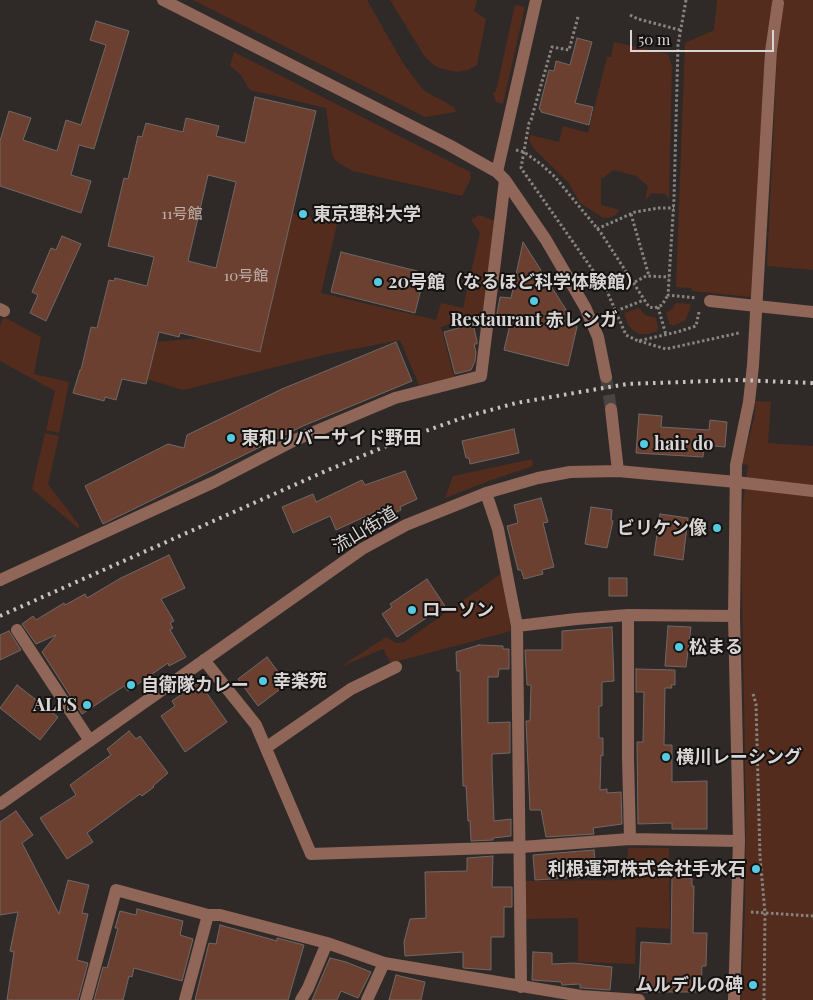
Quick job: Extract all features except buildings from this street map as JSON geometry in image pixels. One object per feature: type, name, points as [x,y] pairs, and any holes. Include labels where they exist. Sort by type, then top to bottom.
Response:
[{"type":"street","points":[[163,0],[449,145],[501,176],[546,240],[585,307],[598,337],[606,377]]},
{"type":"street","points":[[0,580],[214,482],[294,440],[395,398],[482,376],[501,176],[536,0]]},
{"type":"street","points":[[734,1000],[739,841],[734,555],[741,482],[736,466],[749,402],[761,245],[771,50],[778,3]]},
{"type":"street","points":[[706,300],[813,312]]},
{"type":"street","points":[[611,409],[618,471]]},
{"type":"street","name":"流山街道","points":[[0,804],[362,549],[406,524],[486,493],[538,478],[570,472],[618,471],[741,482],[813,491]]},
{"type":"street","points":[[486,493],[498,529],[517,626],[521,847],[521,987]]},
{"type":"street","points":[[517,626],[628,615],[734,616]]},
{"type":"street","points":[[628,615],[630,839]]},
{"type":"street","points":[[17,630],[90,741]]},
{"type":"street","points":[[204,660],[256,725],[311,854],[521,847],[630,839],[739,841]]},
{"type":"street","points":[[266,747],[351,689],[396,667]]},
{"type":"street","points":[[86,1000],[116,890],[208,915],[220,915],[327,943],[384,963],[581,996],[639,1000]]},
{"type":"street","points":[[185,1000],[208,915]]},
{"type":"street","points":[[301,1000],[327,943]]},
{"type":"street","points":[[367,1000],[384,963]]},
{"type":"path","points":[[515,150],[524,152],[555,177],[597,228],[635,282],[649,307],[655,308],[666,300],[668,295],[674,208],[680,30],[686,0]]},
{"type":"path","points":[[630,15],[638,19],[680,30]]},
{"type":"path","points":[[578,17],[569,50],[552,47],[529,123],[520,168],[606,290],[626,335],[638,341],[666,349],[755,330]]},
{"type":"path","points":[[597,228],[631,214],[659,208],[674,208]]},
{"type":"path","points":[[631,214],[649,276]]},
{"type":"path","points":[[635,282],[649,276],[669,277]]},
{"type":"path","points":[[638,341],[696,326],[706,300],[668,295]]},
{"type":"path","points":[[616,311],[644,300]]},
{"type":"path","points":[[658,306],[666,335]]},
{"type":"path","points":[[751,686],[756,704],[760,857],[765,913],[766,961],[764,1000]]},
{"type":"path","points":[[737,911],[813,916]]},
{"type":"shaded area","points":[[193,0],[367,0],[403,63],[423,90],[454,107],[456,112],[425,117]]},
{"type":"shaded area","points":[[390,0],[477,0],[474,11],[486,19],[477,65],[468,70],[456,72],[434,65],[425,57]]},
{"type":"shaded area","points":[[717,0],[774,0],[764,55],[751,297],[692,291],[691,288],[676,287],[685,43],[714,30]]},
{"type":"shaded area","points":[[783,0],[813,0],[813,270],[767,266],[777,56]]},
{"type":"shaded area","points":[[515,5],[525,7],[503,104],[496,102],[493,93],[496,91]]},
{"type":"shaded area","points":[[614,42],[668,54],[672,66],[669,199],[665,194],[652,193],[645,200],[648,186],[636,176],[614,170],[601,179],[601,205],[620,210],[614,216],[608,218],[602,217],[580,203],[569,183],[534,149],[529,140],[530,135],[559,142],[563,126],[588,133],[607,57],[611,57]]},
{"type":"shaded area","points":[[234,52],[470,172],[471,178],[462,196],[353,171],[342,165],[332,155],[326,108],[250,90],[240,74],[230,66]]},
{"type":"shaded area","points":[[292,213],[337,224],[321,293],[436,320],[441,303],[463,308],[480,233],[471,220],[479,215],[496,221],[483,313],[441,327],[454,377],[419,385],[400,340],[328,354],[183,390],[147,379],[156,342],[200,338],[260,352]]},
{"type":"shaded area","points":[[676,303],[691,304],[686,320],[673,326],[670,324],[666,313]]},
{"type":"shaded area","points":[[639,308],[645,315],[656,318],[657,331],[640,334],[628,325],[624,313]]},
{"type":"shaded area","points":[[4,317],[41,337],[34,374],[69,382],[59,433],[46,430],[55,391],[0,361],[0,325]]},
{"type":"shaded area","points":[[756,401],[771,402],[768,443],[813,446],[813,1000],[741,1000],[745,911],[746,813],[741,537],[748,465],[742,464],[754,419]]},
{"type":"shaded area","points":[[45,433],[59,436],[48,484],[79,525],[79,529],[32,489]]},
{"type":"shaded area","points":[[532,459],[533,466],[445,498],[453,476]]},
{"type":"shaded area","points":[[502,573],[511,631],[391,663],[383,649],[340,667],[386,637],[396,643],[404,642]]},
{"type":"shaded area","points":[[628,848],[669,848],[670,929],[636,927],[635,964],[578,962],[578,918],[526,919],[525,881],[626,880]]},
{"type":"tunnel","points":[[606,377],[611,409]]},
{"type":"railway","points":[[0,616],[328,470],[406,438],[465,417],[516,403],[627,384],[738,380],[813,383]]},
{"type":"place","name":"東京理科大学","points":[[303,214]]},
{"type":"place","name":"20号館（なるほど科学体験館）","points":[[378,282]]},
{"type":"place","name":"Restaurant 赤レンガ","points":[[534,301]]},
{"type":"place","name":"東和リバーサイド野田","points":[[231,438]]},
{"type":"place","name":"hair do","points":[[644,444]]},
{"type":"place","name":"ビリケン像","points":[[717,528]]},
{"type":"place","name":"ローソン","points":[[412,610]]},
{"type":"place","name":"松まる","points":[[679,647]]},
{"type":"place","name":"幸楽苑","points":[[263,681]]},
{"type":"place","name":"自衛隊カレー","points":[[131,685]]},
{"type":"place","name":"ALI'S","points":[[87,705]]},
{"type":"place","name":"横川レーシング","points":[[666,757]]},
{"type":"place","name":"利根運河株式会社手水石","points":[[756,869]]},
{"type":"place","name":"ムルデルの碑","points":[[753,985]]}]
